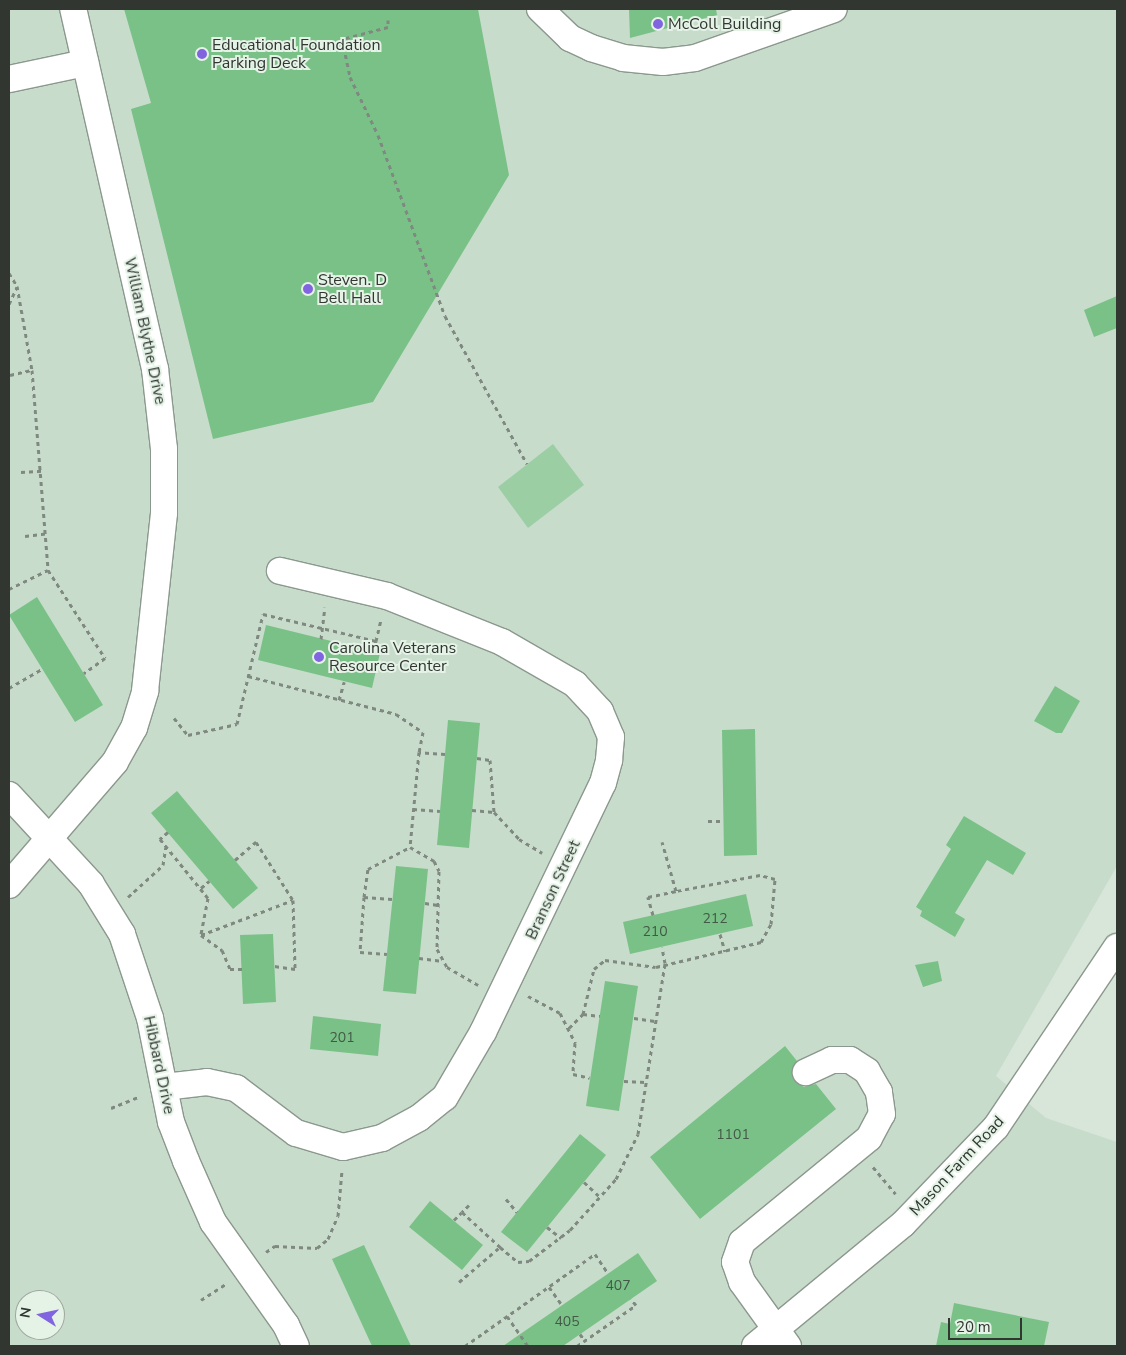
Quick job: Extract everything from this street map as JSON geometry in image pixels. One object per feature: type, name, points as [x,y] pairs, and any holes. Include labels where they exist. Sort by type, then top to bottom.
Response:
[{"type":"street","name":"William Blythe Drive","points":[[9,885],[115,762],[134,728],[145,691],[164,513],[164,449],[156,369],[73,9]]},
{"type":"street","points":[[540,9],[570,38],[591,48],[623,58],[664,62],[695,58],[834,9]]},
{"type":"street","points":[[9,80],[85,63]]},
{"type":"street","name":"Branson Street","points":[[164,1087],[207,1082],[236,1088],[296,1133],[343,1147],[382,1138],[419,1118],[445,1097],[502,992],[603,783],[609,760],[611,737],[600,711],[575,684],[502,642],[387,596],[280,571]]},
{"type":"street","name":"Hibbard Drive","points":[[9,795],[50,836],[109,910],[122,934],[150,1018],[171,1122],[213,1222],[286,1325],[296,1346]]},
{"type":"street","name":"Mason Farm Road","points":[[773,1342],[903,1224],[996,1127],[1117,947]]},
{"type":"street","points":[[773,1342],[742,1282],[735,1262],[742,1242],[869,1138],[882,1114],[879,1092],[867,1071],[850,1060],[832,1060],[806,1072]]},
{"type":"path","points":[[388,20],[388,27],[342,39],[350,76],[378,136],[445,316],[527,464]]},
{"type":"path","points":[[9,272],[17,286],[32,370],[48,533],[48,570],[105,658],[84,673]]},
{"type":"path","points":[[9,304],[17,286]]},
{"type":"path","points":[[10,375],[32,370]]},
{"type":"path","points":[[21,472],[43,471]]},
{"type":"path","points":[[25,536],[48,533]]},
{"type":"path","points":[[9,589],[48,570]]},
{"type":"path","points":[[321,639],[328,583]]},
{"type":"path","points":[[372,651],[387,596]]},
{"type":"path","points":[[174,718],[188,735],[237,724],[263,614],[376,641]]},
{"type":"path","points":[[9,688],[42,669]]},
{"type":"path","points":[[248,676],[396,714],[423,732],[419,752],[410,847]]},
{"type":"path","points":[[339,700],[344,682]]},
{"type":"path","points":[[419,752],[445,754]]},
{"type":"path","points":[[477,758],[490,760],[489,790],[494,812],[519,839],[564,865]]},
{"type":"path","points":[[413,809],[440,812]]},
{"type":"path","points":[[472,810],[494,812]]},
{"type":"path","points":[[708,821],[724,821]]},
{"type":"path","points":[[168,832],[160,838],[201,888],[208,911],[202,936]]},
{"type":"path","points":[[235,860],[256,842],[292,900],[295,969],[274,966]]},
{"type":"path","points":[[662,842],[676,891]]},
{"type":"path","points":[[109,910],[154,876],[163,865],[166,846]]},
{"type":"path","points":[[387,954],[360,952],[368,869],[410,847]]},
{"type":"path","points":[[410,847],[434,861],[439,871],[435,933],[443,961]]},
{"type":"path","points":[[570,1028],[583,1014],[594,969],[605,960],[656,967],[665,963],[761,942],[771,924],[775,879],[760,875],[648,897],[653,915]]},
{"type":"path","points":[[201,888],[209,881]]},
{"type":"path","points":[[364,897],[392,899]]},
{"type":"path","points":[[202,936],[292,900]]},
{"type":"path","points":[[425,903],[438,905]]},
{"type":"path","points":[[720,934],[724,951]]},
{"type":"path","points":[[202,936],[222,950],[230,970],[242,969]]},
{"type":"path","points":[[462,1212],[518,1262],[529,1261],[561,1238],[616,1179],[638,1134],[665,963],[662,947]]},
{"type":"path","points":[[419,958],[443,961],[502,992],[560,1013],[570,1028],[575,1043],[573,1074],[590,1078]]},
{"type":"path","points":[[583,1014],[600,1016]]},
{"type":"path","points":[[634,1018],[655,1021]]},
{"type":"path","points":[[624,1081],[646,1082]]},
{"type":"path","points":[[111,1108],[136,1097]]},
{"type":"path","points":[[275,1246],[317,1248],[328,1239],[338,1216],[343,1147]]},
{"type":"path","points":[[857,1148],[898,1197]]},
{"type":"path","points":[[584,1182],[599,1196]]},
{"type":"path","points":[[506,1199],[517,1212]]},
{"type":"path","points":[[454,1220],[469,1205]]},
{"type":"path","points":[[547,1226],[561,1238]]},
{"type":"path","points":[[459,1282],[500,1247]]},
{"type":"path","points":[[466,1346],[595,1254],[608,1273]]},
{"type":"path","points":[[549,1287],[562,1305]]},
{"type":"path","points":[[201,1300],[212,1297]]},
{"type":"path","points":[[577,1346],[636,1305],[631,1299]]},
{"type":"path","points":[[507,1316],[528,1346]]},
{"type":"path","points":[[580,1334],[585,1341]]},
{"type":"shaded area","points":[[9,9],[1117,9],[1117,866],[996,1076],[1046,1118],[1117,1142],[1117,1346],[9,1346]]},
{"type":"green space","points":[[553,444],[584,485],[528,528],[498,487]]},
{"type":"building","name":"Steven. D Bell Hall","points":[[124,9],[478,9],[509,175],[373,402],[213,439],[131,109],[151,103]]},
{"type":"building","name":"McColl Building","points":[[629,9],[716,9],[717,15],[630,38]]},
{"type":"building","points":[[1117,296],[1117,328],[1094,337],[1084,310]]},
{"type":"building","points":[[37,597],[103,705],[75,722],[9,615]]},
{"type":"building","name":"Carolina Veterans Resource Center","points":[[266,625],[380,653],[372,688],[258,660]]},
{"type":"building","points":[[1055,686],[1080,701],[1062,733],[1056,733],[1034,721]]},
{"type":"building","points":[[448,720],[480,723],[469,848],[437,845]]},
{"type":"building","points":[[755,729],[757,855],[724,856],[722,730]]},
{"type":"building","points":[[177,791],[258,888],[233,909],[151,813]]},
{"type":"building","points":[[964,816],[1026,853],[1013,875],[987,860],[955,913],[965,919],[955,937],[920,916],[922,911],[916,907],[951,849],[946,845]]},
{"type":"building","points":[[396,866],[428,869],[416,994],[383,991]]},
{"type":"building","points":[[746,894],[753,926],[630,954],[623,922]]},
{"type":"building","points":[[273,934],[276,1002],[243,1004],[240,935]]},
{"type":"building","points":[[938,961],[942,981],[923,987],[915,965]]},
{"type":"building","points":[[605,981],[638,986],[619,1111],[586,1106]]},
{"type":"building","points":[[313,1016],[381,1024],[378,1056],[310,1049]]},
{"type":"building","points":[[785,1046],[797,1061],[793,1079],[804,1087],[816,1084],[836,1109],[700,1219],[650,1157]]},
{"type":"building","points":[[580,1134],[606,1155],[527,1252],[501,1232]]},
{"type":"building","points":[[430,1201],[483,1245],[462,1270],[409,1227]]},
{"type":"building","points":[[364,1245],[411,1346],[372,1346],[332,1259]]},
{"type":"building","points":[[638,1253],[657,1281],[563,1346],[503,1346]]},
{"type":"building","points":[[954,1303],[1049,1322],[1044,1346],[936,1346],[941,1322],[950,1324]]},
{"type":"place","name":"McColl Building","points":[[658,24]]},
{"type":"place","name":"Educational Foundation Parking Deck","points":[[202,54]]},
{"type":"place","name":"Steven. D Bell Hall","points":[[308,289]]},
{"type":"place","name":"Carolina Veterans Resource Center","points":[[319,657]]}]
